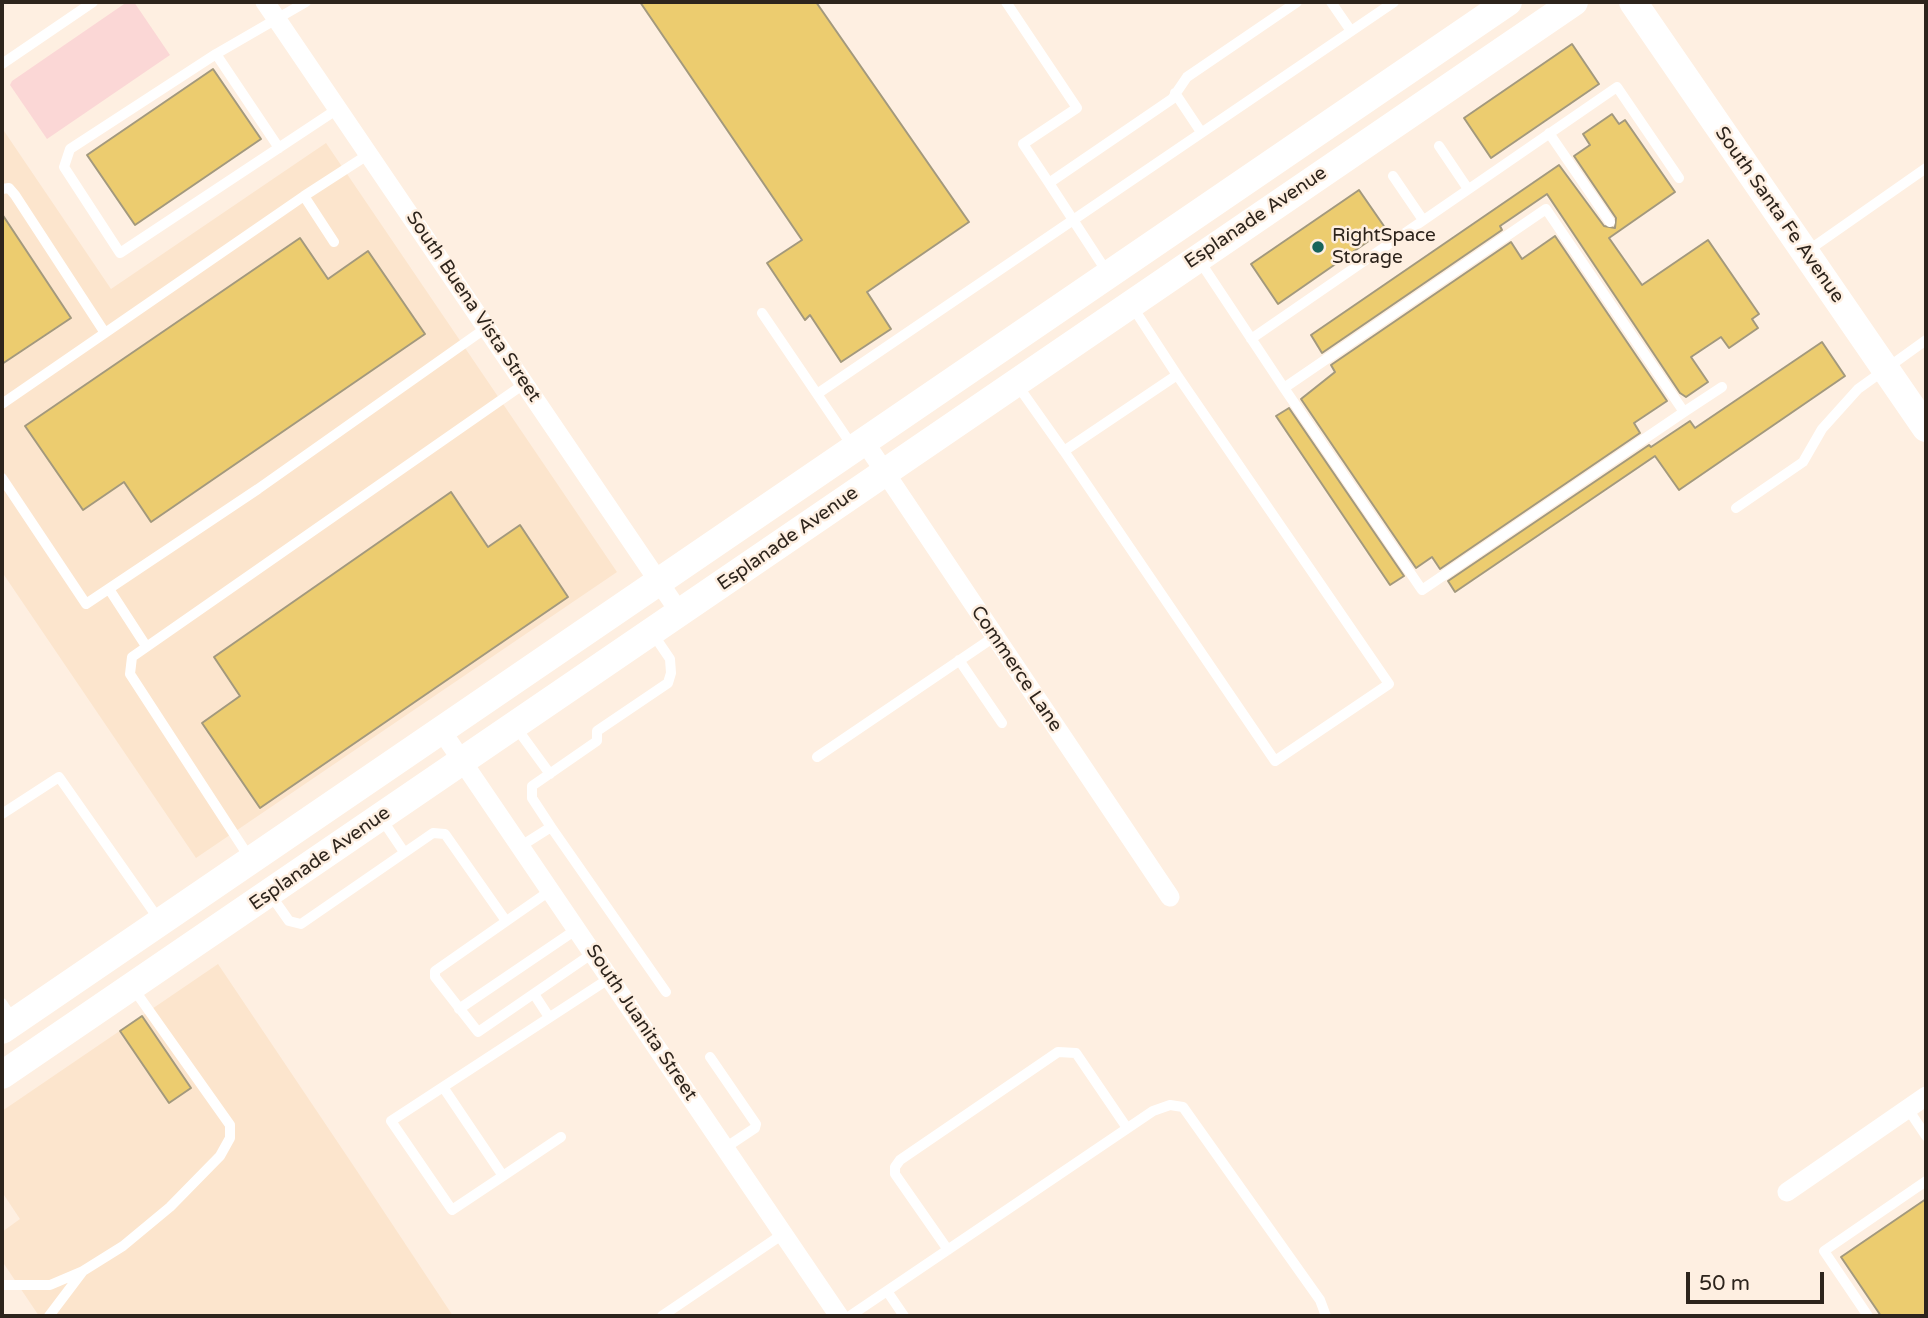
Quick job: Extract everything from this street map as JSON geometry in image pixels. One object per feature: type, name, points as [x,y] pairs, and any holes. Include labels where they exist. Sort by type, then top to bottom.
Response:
[{"type":"main road","name":"Esplanade Avenue","points":[[6,1018],[161,922],[1508,2]]},
{"type":"main road","name":"Esplanade Avenue","points":[[2,1075],[1574,2]]},
{"type":"main road","name":"South Santa Fe Avenue","points":[[1633,2],[1926,428]]},
{"type":"main road","points":[[1277,159],[1297,190]]},
{"type":"main road","points":[[1109,274],[1131,304]]},
{"type":"main road","points":[[6,1018],[36,1053]]},
{"type":"street","name":"South Buena Vista Street","points":[[265,2],[680,613]]},
{"type":"street","name":"Commerce Lane","points":[[859,444],[884,472],[1170,897]]},
{"type":"street","name":"South Juanita Street","points":[[441,730],[839,1316]]},
{"type":"street","points":[[1787,1192],[1926,1096]]},
{"type":"lane","points":[[2,64],[93,2]]},
{"type":"lane","points":[[306,2],[278,21],[245,35],[70,149],[64,167],[120,253],[339,108]]},
{"type":"lane","points":[[1006,2],[1077,108],[1023,144],[1109,274]]},
{"type":"lane","points":[[1049,183],[1172,99],[1186,77],[1297,2]]},
{"type":"lane","points":[[1331,2],[1351,31]]},
{"type":"lane","points":[[817,394],[1394,2]]},
{"type":"lane","points":[[216,54],[279,148]]},
{"type":"lane","points":[[1251,339],[1616,87],[1679,178]]},
{"type":"lane","points":[[1175,93],[1201,132]]},
{"type":"lane","points":[[1549,133],[1610,222]]},
{"type":"lane","points":[[1439,146],[1468,189]]},
{"type":"lane","points":[[2,404],[370,153]]},
{"type":"lane","points":[[1805,252],[1926,168]]},
{"type":"lane","points":[[1393,176],[1423,220]]},
{"type":"lane","points":[[2,189],[9,188],[15,195],[105,333]]},
{"type":"lane","points":[[304,196],[334,242]]},
{"type":"lane","points":[[1284,388],[1546,209],[1684,412]]},
{"type":"lane","points":[[1198,258],[1422,590],[1722,387]]},
{"type":"lane","points":[[1015,383],[1275,761],[1389,684],[1131,304]]},
{"type":"lane","points":[[762,313],[817,394],[859,444]]},
{"type":"lane","points":[[2,478],[86,604],[258,489],[486,328]]},
{"type":"lane","points":[[1736,508],[1803,462],[1822,429],[1858,389],[1926,340]]},
{"type":"lane","points":[[1064,452],[1177,375]]},
{"type":"lane","points":[[251,860],[130,674],[132,657],[524,384]]},
{"type":"lane","points":[[109,589],[146,646]]},
{"type":"lane","points":[[652,632],[670,659],[671,673],[667,683],[597,731],[597,741],[532,786],[532,798],[666,992]]},
{"type":"lane","points":[[817,757],[994,637]]},
{"type":"lane","points":[[959,660],[1002,723]]},
{"type":"lane","points":[[514,725],[550,774]]},
{"type":"lane","points":[[2,814],[59,777],[161,922]]},
{"type":"lane","points":[[380,817],[404,852]]},
{"type":"lane","points":[[521,846],[551,827]]},
{"type":"lane","points":[[269,894],[289,921],[301,924],[433,833],[445,834],[506,921]]},
{"type":"lane","points":[[551,890],[435,971],[435,976],[478,1032],[593,953]]},
{"type":"lane","points":[[459,1009],[577,929]]},
{"type":"lane","points":[[561,1137],[452,1210],[391,1121],[611,978]]},
{"type":"lane","points":[[2,1285],[50,1285],[83,1271],[123,1246],[170,1207],[220,1156],[230,1138],[230,1125],[132,987]]},
{"type":"lane","points":[[534,994],[549,1017]]},
{"type":"lane","points":[[948,1250],[895,1174],[895,1167],[900,1160],[1046,1060],[1058,1052],[1067,1050],[1076,1053],[1127,1128]]},
{"type":"lane","points":[[710,1056],[756,1124],[755,1128],[725,1148]]},
{"type":"lane","points":[[443,1087],[503,1176]]},
{"type":"lane","points":[[850,1316],[1127,1128],[1153,1111],[1170,1105],[1183,1107],[1321,1300],[1326,1316]]},
{"type":"lane","points":[[1908,1109],[1926,1136]]},
{"type":"lane","points":[[1868,1316],[1824,1251],[1926,1181]]},
{"type":"lane","points":[[662,1316],[783,1234]]},
{"type":"lane","points":[[49,1316],[83,1271]]},
{"type":"lane","points":[[887,1292],[904,1316]]},
{"type":"shaded area","points":[[127,2],[134,2],[170,55],[47,139],[10,85],[12,81]]},
{"type":"shaded area","points":[[2,128],[111,289],[326,143],[617,572],[196,858],[2,572]]},
{"type":"shaded area","points":[[218,964],[453,1316],[39,1316],[2,1261],[2,1232],[20,1219],[2,1192],[2,1111]]},
{"type":"building","points":[[640,2],[816,2],[969,222],[867,292],[891,329],[841,362],[810,315],[805,320],[767,263],[802,240]]},
{"type":"building","points":[[1572,44],[1599,84],[1491,158],[1464,118]]},
{"type":"building","points":[[213,69],[261,139],[135,225],[87,155]]},
{"type":"building","points":[[1612,114],[1619,124],[1625,120],[1675,192],[1609,238],[1642,285],[1708,240],[1759,314],[1752,319],[1758,328],[1729,348],[1721,337],[1691,357],[1708,382],[1686,397],[1680,393],[1547,194],[1500,226],[1502,230],[1322,353],[1311,335],[1559,165],[1604,226],[1615,228],[1616,218],[1574,156],[1590,145],[1583,134]]},
{"type":"building","name":"RightSpace Storage","points":[[1359,190],[1386,229],[1278,304],[1251,264]]},
{"type":"building","points":[[2,214],[71,318],[2,364]]},
{"type":"building","points":[[1555,236],[1667,401],[1634,423],[1640,433],[1440,569],[1432,557],[1416,568],[1301,399],[1335,372],[1331,365],[1511,242],[1522,259]]},
{"type":"building","points":[[300,238],[328,279],[368,251],[425,334],[151,522],[124,482],[83,510],[25,426]]},
{"type":"building","points":[[1822,342],[1845,376],[1679,490],[1655,456],[1455,592],[1448,581],[1649,445],[1651,447],[1690,421],[1695,428]]},
{"type":"building","points":[[1289,408],[1404,576],[1390,585],[1276,416]]},
{"type":"building","points":[[451,492],[488,547],[520,525],[568,597],[260,808],[202,723],[240,696],[214,657]]},
{"type":"building","points":[[142,1016],[191,1088],[169,1103],[120,1031]]},
{"type":"building","points":[[1926,1199],[1926,1316],[1881,1316],[1841,1257]]},
{"type":"place","name":"RightSpace Storage","points":[[1318,247]]}]
